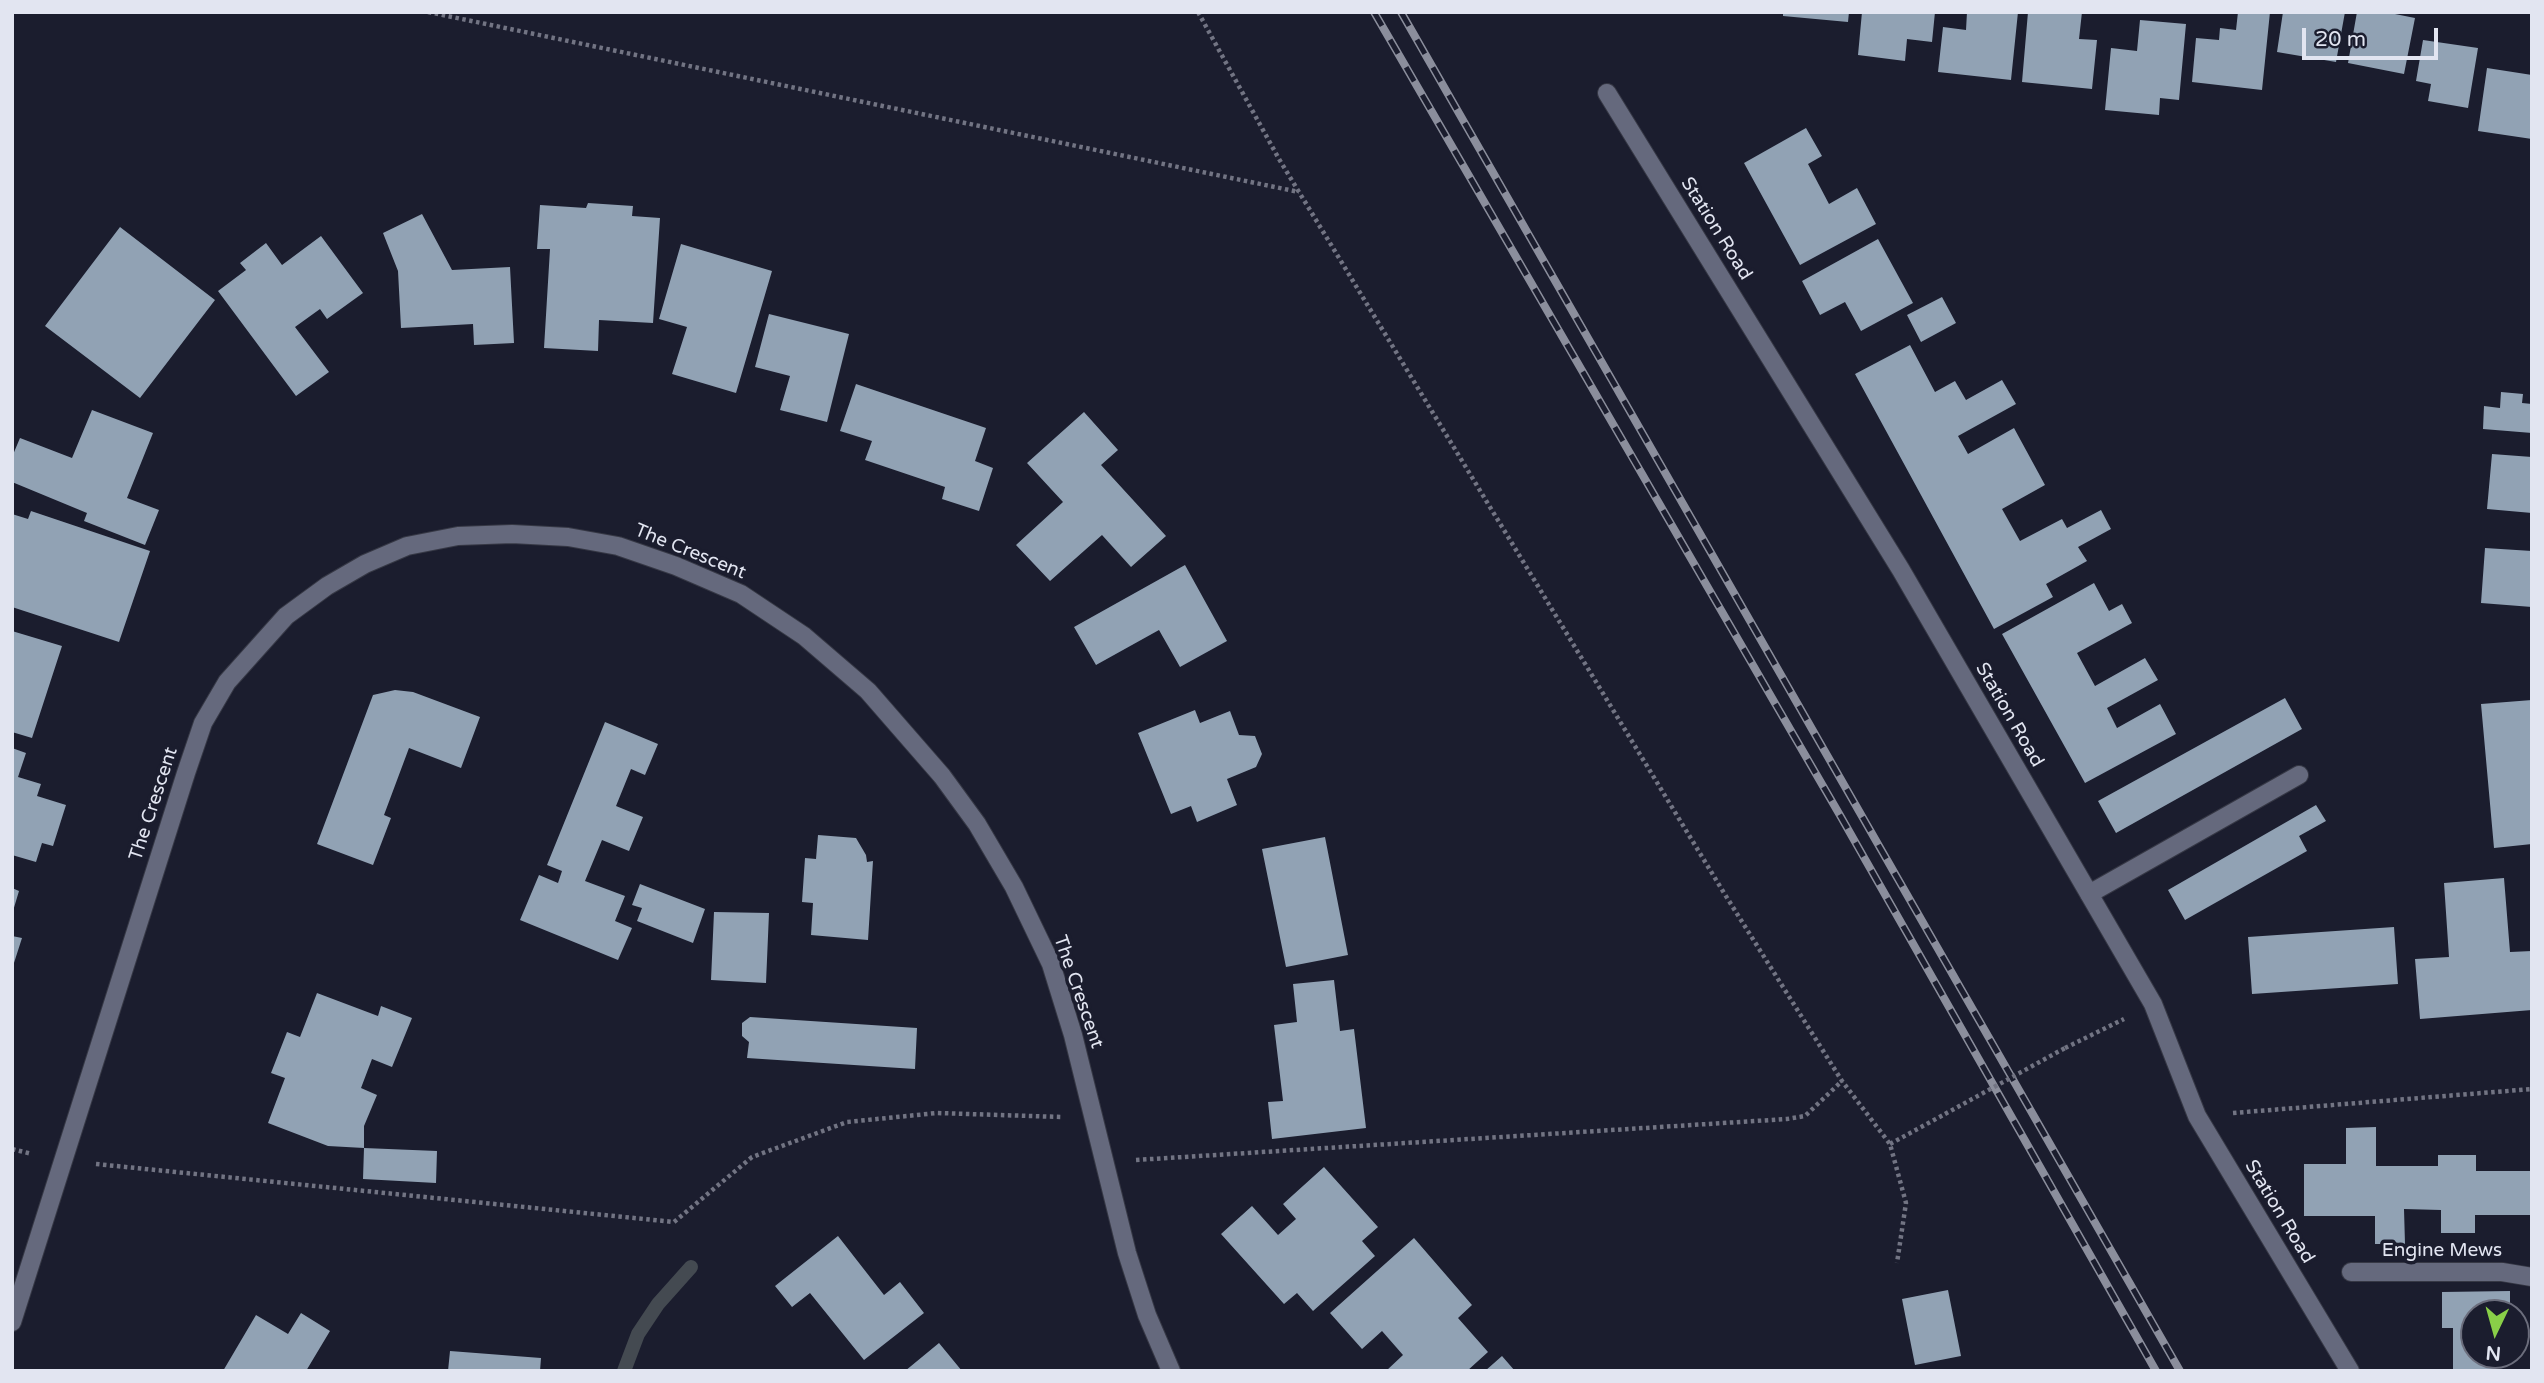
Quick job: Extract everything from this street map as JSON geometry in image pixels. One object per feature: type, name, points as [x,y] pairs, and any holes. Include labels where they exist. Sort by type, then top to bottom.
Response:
[{"type":"street","name":"Station Road","points":[[1607,93],[1901,570],[2153,1004],[2197,1116],[2350,1371]]},
{"type":"street","name":"The Crescent","points":[[12,1322],[186,773],[203,723],[227,682],[286,616],[327,586],[365,564],[407,546],[458,536],[512,534],[568,537],[618,546],[676,566],[741,594],[804,636],[868,691],[942,776],[977,824],[1014,887],[1051,964],[1073,1035],[1127,1253],[1147,1315],[1171,1371]]},
{"type":"street","points":[[2089,894],[2299,775]]},
{"type":"street","name":"Engine Mews","points":[[2351,1272],[2502,1272],[2532,1277]]},
{"type":"path","points":[[428,12],[1299,192]]},
{"type":"path","points":[[1198,12],[1299,192],[1724,893],[1842,1081],[1890,1144],[1906,1203],[1897,1263]]},
{"type":"path","points":[[1890,1144],[2065,1048],[2153,1004]]},
{"type":"path","points":[[1104,1161],[1787,1119],[1805,1116],[1842,1081]]},
{"type":"path","points":[[2197,1116],[2532,1090]]},
{"type":"path","points":[[63,1161],[674,1222],[752,1157],[847,1122],[937,1112],[1093,1118]]},
{"type":"building","points":[[1783,12],[1849,12],[1848,22],[1783,16]]},
{"type":"building","points":[[1862,12],[1935,12],[1932,42],[1907,39],[1905,61],[1858,55]]},
{"type":"building","points":[[1967,12],[2018,12],[2011,80],[1938,72],[1943,27],[1966,30]]},
{"type":"building","points":[[2028,12],[2082,12],[2079,39],[2097,40],[2092,89],[2022,82]]},
{"type":"building","points":[[2238,12],[2270,12],[2262,90],[2192,82],[2196,38],[2219,40],[2220,28],[2236,30]]},
{"type":"building","points":[[2283,12],[2345,12],[2336,62],[2277,52]]},
{"type":"building","points":[[2357,12],[2385,12],[2415,18],[2404,74],[2348,63]]},
{"type":"building","points":[[2140,20],[2186,24],[2179,100],[2160,98],[2159,115],[2105,110],[2111,48],[2137,51]]},
{"type":"building","points":[[2423,40],[2478,48],[2468,108],[2428,101],[2431,84],[2416,81]]},
{"type":"building","points":[[2487,68],[2532,75],[2532,139],[2478,131]]},
{"type":"building","points":[[1806,128],[1822,156],[1808,164],[1829,204],[1857,188],[1876,224],[1800,265],[1744,163]]},
{"type":"building","points":[[588,203],[633,206],[632,216],[660,218],[653,323],[599,320],[598,351],[544,348],[550,249],[537,249],[540,205],[586,208]]},
{"type":"building","points":[[422,214],[452,270],[510,267],[514,343],[474,345],[473,324],[401,328],[398,271],[383,233]]},
{"type":"building","points":[[120,227],[215,300],[140,398],[45,326]]},
{"type":"building","points":[[321,236],[363,293],[327,319],[320,309],[295,327],[329,372],[296,396],[218,291],[246,270],[240,263],[266,243],[282,265]]},
{"type":"building","points":[[1878,239],[1913,303],[1861,331],[1845,302],[1820,315],[1802,281]]},
{"type":"building","points":[[681,244],[772,271],[736,393],[672,374],[687,327],[659,319]]},
{"type":"building","points":[[1942,297],[1956,323],[1921,342],[1907,315]]},
{"type":"building","points":[[769,314],[849,334],[827,422],[780,410],[790,376],[755,367]]},
{"type":"building","points":[[1910,345],[1935,392],[1955,381],[1966,400],[2002,380],[2016,404],[1958,436],[1968,454],[2014,428],[2045,485],[2002,509],[2020,541],[2062,519],[2067,528],[2101,510],[2111,529],[2078,547],[2087,561],[2046,584],[2053,597],[1994,629],[1855,374]]},
{"type":"building","points":[[856,384],[986,428],[975,461],[993,468],[979,511],[942,499],[945,487],[865,460],[872,441],[840,431]]},
{"type":"building","points":[[2501,392],[2523,394],[2522,403],[2532,404],[2532,433],[2483,429],[2484,406],[2500,408]]},
{"type":"building","points":[[92,410],[153,433],[127,498],[159,510],[145,545],[84,521],[87,513],[12,482],[12,457],[20,438],[72,458]]},
{"type":"building","points":[[1084,412],[1118,450],[1101,465],[1166,536],[1131,567],[1102,535],[1050,581],[1016,545],[1063,502],[1027,463]]},
{"type":"building","points":[[2492,454],[2532,457],[2532,513],[2487,509]]},
{"type":"building","points":[[31,511],[150,551],[119,642],[12,607],[12,514],[28,519]]},
{"type":"building","points":[[2485,548],[2532,551],[2532,607],[2481,603]]},
{"type":"building","points":[[1185,565],[1227,641],[1180,667],[1159,630],[1096,665],[1074,627]]},
{"type":"building","points":[[2094,583],[2109,611],[2122,604],[2132,623],[2077,653],[2095,686],[2145,658],[2158,680],[2107,708],[2117,728],[2160,704],[2176,734],[2085,783],[2002,634]]},
{"type":"building","points":[[12,631],[62,646],[32,738],[12,732]]},
{"type":"building","points":[[395,690],[413,692],[480,717],[461,768],[409,748],[384,815],[391,818],[373,865],[317,844],[373,695]]},
{"type":"building","points":[[2285,698],[2302,729],[2116,833],[2098,801]]},
{"type":"building","points":[[2532,700],[2532,844],[2494,848],[2481,704]]},
{"type":"building","points":[[1195,710],[1200,723],[1230,711],[1239,735],[1255,736],[1262,754],[1256,767],[1227,779],[1237,805],[1197,822],[1191,806],[1171,814],[1138,733]]},
{"type":"building","points":[[605,722],[658,744],[645,775],[631,769],[616,806],[643,817],[629,851],[602,840],[585,881],[625,896],[615,921],[632,928],[618,960],[520,920],[539,875],[558,883],[562,871],[547,865]]},
{"type":"building","points":[[12,748],[26,753],[18,777],[41,784],[37,796],[66,805],[53,846],[42,843],[36,862],[12,855]]},
{"type":"building","points":[[2316,805],[2326,821],[2299,836],[2307,851],[2185,920],[2168,890]]},
{"type":"building","points":[[818,835],[856,838],[867,862],[873,861],[868,940],[811,935],[813,903],[802,902],[805,858],[816,859]]},
{"type":"building","points":[[1325,837],[1348,955],[1286,967],[1262,849]]},
{"type":"building","points":[[2504,878],[2510,952],[2532,951],[2532,1010],[2420,1019],[2415,959],[2449,957],[2444,883]]},
{"type":"building","points":[[640,884],[705,909],[693,943],[637,921],[642,908],[632,905]]},
{"type":"building","points":[[12,888],[19,891],[13,911],[12,911]]},
{"type":"building","points":[[714,912],[769,913],[766,983],[711,980]]},
{"type":"building","points":[[2394,927],[2398,984],[2252,994],[2248,937]]},
{"type":"building","points":[[12,936],[22,938],[13,966],[12,966]]},
{"type":"building","points":[[1334,980],[1340,1031],[1354,1029],[1366,1128],[1272,1139],[1268,1102],[1283,1101],[1274,1025],[1297,1022],[1293,984]]},
{"type":"building","points":[[317,993],[378,1016],[381,1006],[412,1018],[392,1067],[372,1059],[361,1088],[377,1095],[364,1126],[364,1148],[328,1146],[268,1123],[285,1078],[271,1073],[287,1032],[300,1037]]},
{"type":"building","points":[[750,1017],[917,1028],[915,1069],[747,1058],[749,1042],[742,1036],[742,1023]]},
{"type":"building","points":[[2376,1127],[2376,1166],[2438,1166],[2438,1155],[2476,1155],[2476,1171],[2532,1171],[2532,1215],[2475,1215],[2475,1233],[2441,1233],[2441,1210],[2404,1209],[2405,1244],[2375,1244],[2375,1216],[2304,1216],[2304,1164],[2346,1164],[2346,1128]]},
{"type":"building","points":[[364,1148],[437,1151],[436,1183],[363,1179]]},
{"type":"building","points":[[1324,1167],[1378,1227],[1362,1241],[1375,1256],[1313,1311],[1297,1293],[1284,1304],[1221,1234],[1252,1206],[1278,1235],[1296,1219],[1283,1204]]},
{"type":"building","points":[[838,1236],[884,1295],[900,1282],[924,1313],[864,1360],[810,1293],[792,1307],[775,1286]]},
{"type":"building","points":[[1414,1238],[1472,1305],[1458,1318],[1488,1352],[1467,1371],[1386,1371],[1403,1355],[1382,1331],[1362,1349],[1330,1313]]},
{"type":"building","points":[[1948,1290],[1961,1356],[1915,1365],[1902,1299]]},
{"type":"building","points":[[2510,1291],[2510,1299],[2460,1299],[2460,1369],[2496,1371],[2453,1371],[2453,1328],[2442,1328],[2442,1292]]},
{"type":"building","points":[[301,1313],[330,1331],[306,1371],[223,1371],[256,1315],[288,1334]]},
{"type":"building","points":[[939,1343],[962,1371],[905,1371]]},
{"type":"building","points":[[450,1351],[541,1358],[540,1371],[448,1371]]},
{"type":"building","points":[[1502,1356],[1515,1371],[1485,1371]]},
{"type":"waterway","points":[[624,1371],[638,1334],[658,1304],[691,1267]]},
{"type":"railway","points":[[1374,12],[1841,817],[2156,1371]]},
{"type":"railway","points":[[1401,12],[2180,1371]]}]
